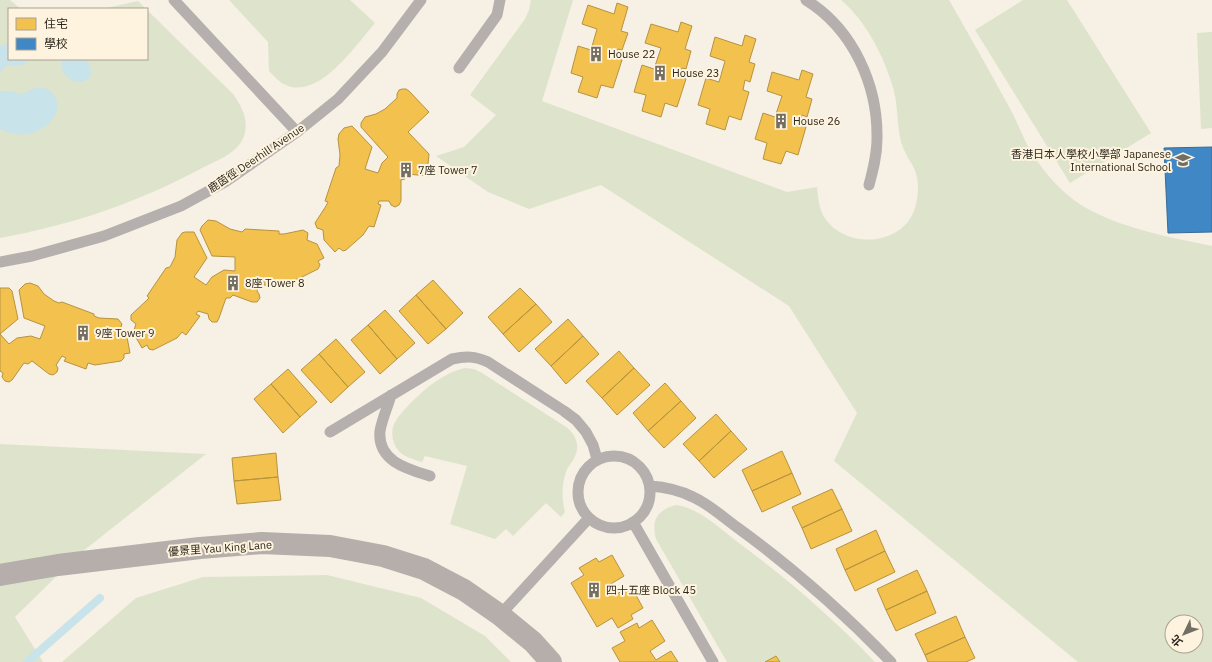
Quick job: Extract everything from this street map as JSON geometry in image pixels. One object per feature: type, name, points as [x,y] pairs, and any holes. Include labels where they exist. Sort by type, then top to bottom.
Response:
[{"type":"street","name":"優景里 Yau King Lane","points":[[0,575],[58,565],[200,548],[262,543],[330,546],[383,556],[424,569],[464,590],[500,614],[532,642],[551,662]]},
{"type":"lane","points":[[174,0],[297,132]]},
{"type":"lane","name":"鹿茵徑 Deerhill Avenue","points":[[0,262],[32,256],[104,236],[180,206],[225,182],[297,132],[338,99],[382,52],[421,0]]},
{"type":"lane","points":[[458,68],[497,15],[500,0]]},
{"type":"lane","points":[[806,0],[829,18],[844,35],[866,74],[873,96],[877,125],[877,141],[869,185]]},
{"type":"lane","points":[[330,432],[452,359],[464,356],[477,357],[494,366],[576,420],[586,432],[593,445],[597,459]]},
{"type":"lane","points":[[391,395],[380,431],[382,443],[387,455],[396,464],[430,476]]},
{"type":"lane","points":[[608,456],[619,456],[630,459],[639,466],[646,475],[650,486],[650,497],[647,508],[640,517],[633,522],[620,527],[609,528],[598,524],[589,518],[582,508],[578,498],[578,486],[581,475],[588,466],[597,459],[608,456]]},
{"type":"lane","points":[[650,486],[665,487],[681,491],[695,497],[761,544],[814,587],[864,634],[891,662]]},
{"type":"lane","points":[[500,614],[589,518]]},
{"type":"lane","points":[[633,522],[713,662]]},
{"type":"green space","points":[[0,0],[10,0],[20,8],[8,8],[8,60],[148,60],[148,11],[233,94],[242,109],[246,125],[244,136],[237,147],[221,159],[130,202],[105,211],[54,226],[0,238]]},
{"type":"green space","points":[[229,0],[350,0],[375,23],[336,68],[324,78],[311,85],[299,88],[284,84],[269,71],[268,42]]},
{"type":"green space","points":[[531,0],[573,0],[542,101],[787,192],[817,187],[822,214],[833,227],[845,235],[858,239],[871,240],[885,237],[897,232],[907,223],[916,205],[918,182],[913,166],[901,142],[894,91],[886,66],[867,30],[841,0],[949,0],[1011,110],[1033,155],[1046,173],[1062,190],[1079,204],[1088,209],[1133,228],[1212,246],[1212,662],[1078,662],[834,461],[857,413],[789,306],[601,185],[529,209],[488,192],[436,156],[464,147],[496,115],[470,95],[525,19]]},
{"type":"green space","points":[[1023,0],[1067,0],[1151,133],[1070,183],[975,30]]},
{"type":"green space","points":[[138,1],[145,8],[107,8]]},
{"type":"green space","points":[[1212,32],[1212,128],[1201,129],[1197,33]]},
{"type":"green space","points":[[465,368],[474,369],[482,373],[563,425],[573,434],[577,442],[577,451],[564,477],[562,492],[565,512],[561,517],[546,503],[513,536],[506,529],[495,539],[450,524],[467,466],[425,456],[422,462],[402,454],[396,448],[392,436],[394,424],[406,408],[435,382],[446,375]]},
{"type":"green space","points":[[0,444],[206,454],[78,555],[15,617],[43,662],[0,662]]},
{"type":"green space","points":[[676,505],[692,510],[707,518],[772,568],[825,613],[875,662],[727,662],[656,539],[654,526],[657,517],[664,510]]},
{"type":"green space","points":[[327,575],[421,598],[485,636],[511,662],[62,662],[136,598],[203,577]]},
{"type":"water","points":[[8,43],[8,60],[28,60],[22,65],[6,66],[0,73],[0,46]]},
{"type":"water","points":[[62,60],[86,60],[91,69],[90,76],[86,80],[80,82],[73,81],[67,77],[62,69]]},
{"type":"water","points":[[42,87],[53,94],[57,103],[56,113],[50,122],[41,129],[28,134],[15,134],[0,129],[0,91],[12,91],[19,94],[34,88]]},
{"type":"building: 住宅","name":"House 22","points":[[617,3],[628,7],[621,31],[628,33],[622,50],[618,49],[615,58],[622,60],[613,88],[601,85],[597,98],[578,92],[583,77],[571,73],[578,46],[591,50],[597,29],[582,24],[588,5],[614,14]]},
{"type":"building: 住宅","name":"House 23","points":[[681,22],[692,26],[685,49],[691,51],[686,69],[682,68],[679,76],[686,79],[677,107],[665,103],[661,117],[642,111],[646,95],[634,92],[642,65],[654,69],[661,48],[645,43],[651,24],[678,32]]},
{"type":"building: 住宅","points":[[745,35],[756,39],[749,62],[755,64],[750,82],[745,80],[743,90],[749,92],[741,120],[729,116],[725,130],[706,124],[710,109],[698,105],[706,78],[719,82],[725,61],[710,56],[715,37],[742,46]]},
{"type":"building: 住宅","name":"House 26","points":[[802,70],[813,74],[806,97],[812,99],[807,117],[802,115],[799,124],[806,127],[798,155],[786,151],[781,164],[763,159],[767,143],[755,139],[763,113],[775,117],[782,96],[767,91],[772,72],[799,80]]},
{"type":"building: 住宅","name":"7座 Tower 7","points":[[402,89],[409,91],[429,112],[408,132],[429,154],[428,164],[432,166],[434,171],[428,176],[407,174],[405,179],[401,180],[401,201],[399,205],[395,207],[391,205],[389,201],[379,201],[378,204],[381,205],[374,227],[369,226],[363,235],[346,250],[343,251],[339,248],[335,252],[324,240],[323,230],[317,228],[315,223],[328,202],[325,201],[336,168],[339,166],[339,134],[344,128],[352,126],[372,147],[365,169],[378,173],[382,163],[388,157],[361,127],[361,123],[365,117],[376,114],[385,109],[397,98],[399,90]]},
{"type":"building: 住宅","name":"8座 Tower 8","points":[[208,220],[216,221],[230,229],[242,232],[245,229],[279,231],[279,234],[284,234],[303,230],[308,233],[307,240],[317,244],[324,258],[318,261],[320,265],[318,269],[298,279],[287,281],[287,286],[264,285],[264,281],[260,281],[257,291],[260,298],[257,302],[252,302],[233,295],[230,298],[226,298],[217,322],[212,322],[209,319],[208,314],[198,311],[196,314],[200,316],[186,335],[182,332],[177,338],[153,350],[149,349],[147,345],[142,348],[134,334],[136,324],[131,320],[131,315],[149,298],[147,296],[166,268],[170,267],[175,257],[177,240],[182,233],[194,232],[207,258],[194,277],[206,285],[212,277],[224,270],[235,271],[235,257],[212,256],[200,230]]},
{"type":"building: 住宅","points":[[433,280],[463,313],[446,329],[416,295]]},
{"type":"building: 住宅","name":"9座 Tower 9","points":[[30,283],[38,286],[44,294],[54,301],[59,303],[62,302],[94,314],[94,316],[99,318],[118,319],[122,324],[120,330],[127,337],[130,353],[124,354],[124,358],[121,361],[95,365],[88,363],[86,369],[64,361],[66,358],[62,356],[56,365],[58,368],[57,372],[53,375],[49,374],[32,361],[28,364],[24,363],[12,380],[9,382],[5,381],[2,377],[3,373],[0,371],[0,334],[9,344],[17,338],[31,336],[40,339],[45,326],[24,318],[19,290],[25,284]]},
{"type":"building: 住宅","points":[[0,288],[9,288],[12,291],[18,319],[0,334]]},
{"type":"building: 住宅","points":[[520,288],[536,304],[503,334],[488,317]]},
{"type":"building: 住宅","points":[[416,295],[446,329],[428,344],[399,311]]},
{"type":"building: 住宅","points":[[536,304],[552,322],[519,352],[503,334]]},
{"type":"building: 住宅","points":[[385,310],[415,343],[397,359],[368,325]]},
{"type":"building: 住宅","points":[[568,319],[583,336],[551,366],[535,349]]},
{"type":"building: 住宅","points":[[368,325],[397,359],[380,374],[351,340]]},
{"type":"building: 住宅","points":[[583,336],[599,354],[566,384],[551,366]]},
{"type":"building: 住宅","points":[[336,339],[365,372],[348,387],[319,354]]},
{"type":"building: 住宅","points":[[619,351],[634,368],[602,398],[586,381]]},
{"type":"building: 住宅","points":[[319,354],[348,387],[331,403],[301,370]]},
{"type":"building: 住宅","points":[[634,368],[650,385],[617,415],[602,398]]},
{"type":"building: 住宅","points":[[288,369],[317,402],[300,417],[271,384]]},
{"type":"building: 住宅","points":[[665,383],[681,401],[648,431],[633,413]]},
{"type":"building: 住宅","points":[[271,384],[300,417],[283,433],[254,399]]},
{"type":"building: 住宅","points":[[681,401],[696,418],[664,448],[648,431]]},
{"type":"building: 住宅","points":[[716,414],[731,431],[699,461],[683,444]]},
{"type":"building: 住宅","points":[[731,431],[747,449],[714,478],[699,461]]},
{"type":"building: 住宅","points":[[782,451],[792,473],[752,491],[742,470]]},
{"type":"building: 住宅","points":[[276,453],[278,477],[234,481],[232,458]]},
{"type":"building: 住宅","points":[[792,473],[801,494],[762,512],[752,491]]},
{"type":"building: 住宅","points":[[278,477],[281,500],[237,504],[234,481]]},
{"type":"building: 住宅","points":[[832,489],[842,509],[802,528],[792,507]]},
{"type":"building: 住宅","points":[[842,509],[852,531],[811,549],[802,528]]},
{"type":"building: 住宅","points":[[876,530],[885,551],[845,570],[836,549]]},
{"type":"building: 住宅","points":[[885,551],[895,572],[855,591],[845,570]]},
{"type":"building: 住宅","name":"四十五座 Block 45","points":[[612,555],[624,576],[609,585],[615,595],[631,586],[643,608],[631,615],[633,619],[618,628],[612,618],[597,627],[571,583],[584,575],[579,568],[596,558],[599,562]]},
{"type":"building: 住宅","points":[[917,570],[927,591],[886,610],[877,589]]},
{"type":"building: 住宅","points":[[927,591],[936,613],[896,631],[886,610]]},
{"type":"building: 住宅","points":[[956,616],[965,637],[925,655],[915,634]]},
{"type":"building: 住宅","points":[[652,620],[665,641],[650,651],[656,660],[671,651],[678,662],[620,662],[612,648],[625,641],[620,632],[637,623],[639,628]]},
{"type":"building: 住宅","points":[[965,637],[975,658],[966,662],[928,662],[925,655]]},
{"type":"building: 住宅","points":[[776,656],[780,662],[765,662]]},
{"type":"building: 學校","points":[[1212,147],[1212,232],[1168,233],[1164,148]]},
{"type":"waterway","points":[[27,662],[100,598]]},
{"type":"place","name":"House 22","points":[[596,54]]},
{"type":"place","name":"House 23","points":[[660,73]]},
{"type":"place","name":"House 26","points":[[781,121]]},
{"type":"place","name":"香港日本人學校小學部 Japanese International School","points":[[1183,160]]},
{"type":"place","name":"7座 Tower 7","points":[[406,170]]},
{"type":"place","name":"8座 Tower 8","points":[[233,283]]},
{"type":"place","name":"9座 Tower 9","points":[[83,333]]},
{"type":"place","name":"四十五座 Block 45","points":[[594,590]]}]
